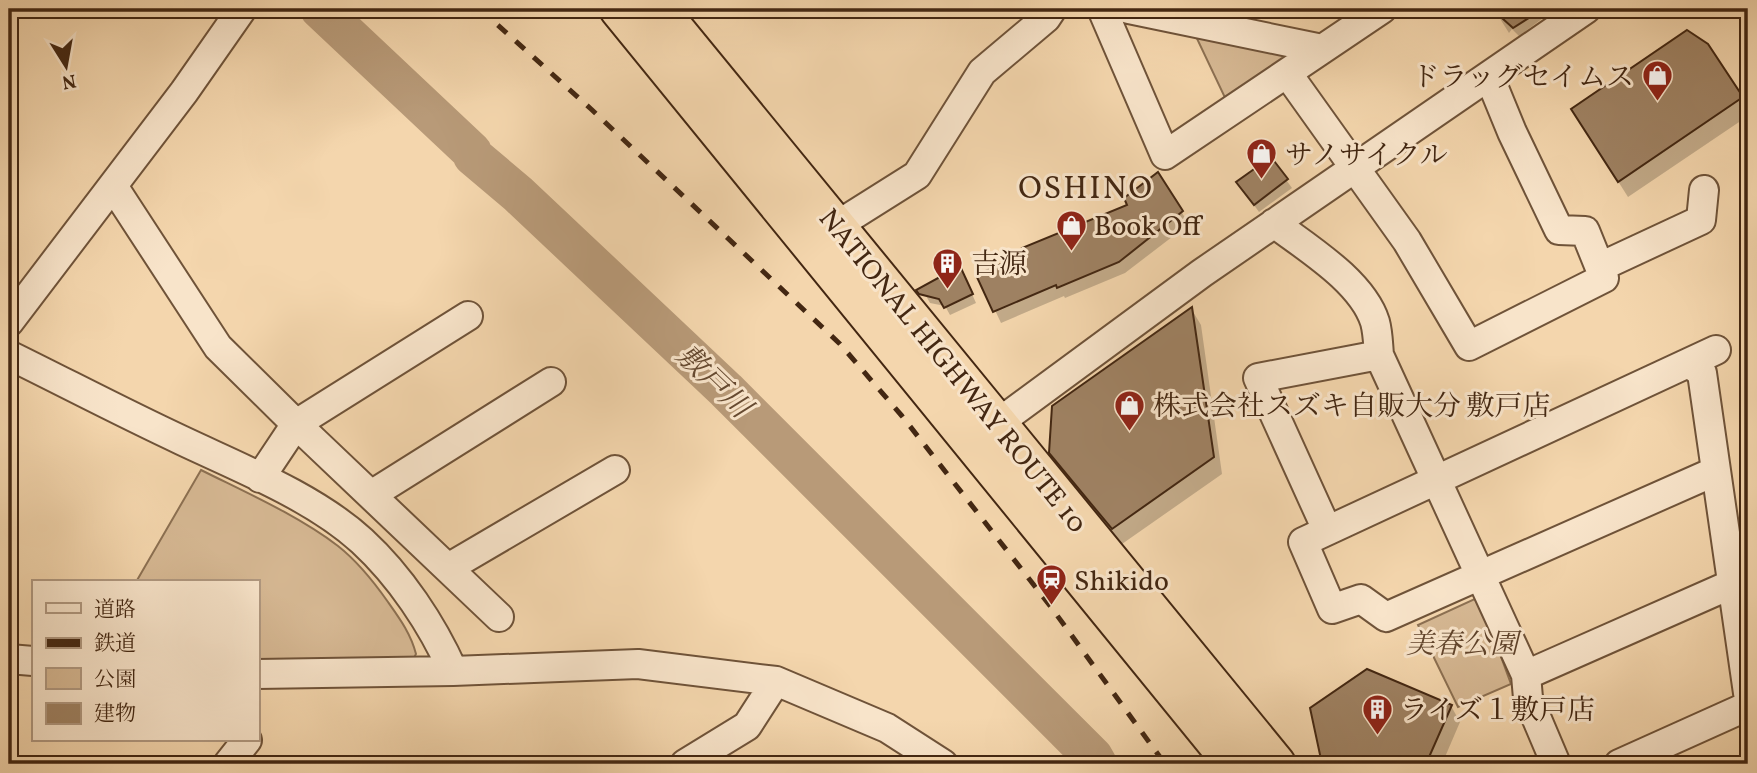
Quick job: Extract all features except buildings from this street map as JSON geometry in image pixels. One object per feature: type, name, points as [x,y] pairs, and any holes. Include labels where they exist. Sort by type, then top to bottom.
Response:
[{"type":"highway","name":"NATIONAL HIGHWAY ROUTE 10","points":[[619,9],[985,433],[1276,764]]},
{"type":"highway","name":"NATIONAL HIGHWAY ROUTE 10","points":[[658,9],[836,226],[985,433],[1234,764]]},
{"type":"street","points":[[9,322],[184,92],[242,9]]},
{"type":"street","points":[[836,226],[917,175],[982,72],[1046,18],[1052,9]]},
{"type":"street","points":[[1102,9],[1165,155],[1382,9]]},
{"type":"street","points":[[1129,9],[1322,50]]},
{"type":"street","points":[[985,433],[1274,223],[1586,9]]},
{"type":"street","points":[[1287,73],[1407,241],[1469,346],[1604,278],[1585,231],[1559,230],[1511,132],[1489,76]]},
{"type":"street","points":[[113,186],[218,347],[499,617]]},
{"type":"street","points":[[1600,267],[1701,220],[1704,190]]},
{"type":"street","points":[[1274,223],[1335,271],[1360,296],[1375,321],[1379,355],[1526,675],[1528,698],[1556,764]]},
{"type":"street","points":[[260,478],[296,424],[468,316]]},
{"type":"street","points":[[1716,350],[1303,541],[1332,609],[1361,599],[1386,617],[1716,471]]},
{"type":"street","points":[[9,355],[327,513],[362,541],[398,579],[440,641],[453,671]]},
{"type":"street","points":[[1327,530],[1258,378],[1379,355]]},
{"type":"street","points":[[1689,363],[1702,373],[1748,693]]},
{"type":"street","points":[[371,495],[551,383]]},
{"type":"street","points":[[448,568],[615,470]]},
{"type":"street","points":[[1526,675],[1732,584]]},
{"type":"street","points":[[9,659],[32,661]]},
{"type":"street","points":[[259,674],[453,671],[638,664],[776,681],[887,728],[943,764]]},
{"type":"street","points":[[685,764],[747,726],[776,681]]},
{"type":"street","points":[[1619,764],[1748,706]]},
{"type":"street","points":[[228,764],[245,742]]},
{"type":"green space","points":[[1191,26],[1297,49],[1228,104]]},
{"type":"green space","points":[[201,470],[289,514],[345,552],[383,594],[408,633],[416,654],[414,658],[400,662],[259,659],[259,580],[137,580]]},
{"type":"green space","name":"美春公園","points":[[1479,597],[1511,684],[1458,707],[1418,625]]},
{"type":"waterway","name":"敷戸川","points":[[320,9],[472,152],[473,156],[518,194],[726,390],[1097,764]]},
{"type":"railway","points":[[480,9],[591,109],[840,344],[902,416],[1051,607],[1165,764]]},
{"type":"place","name":"ドラッグセイムス","points":[[1657,103]]},
{"type":"place","name":"サノサイクル","points":[[1262,181]]},
{"type":"place","name":"Book Off","points":[[1071,252]]},
{"type":"place","name":"吉源","points":[[948,290]]},
{"type":"place","name":"株式会社スズキ自販大分 敷戸店","points":[[1130,432]]},
{"type":"place","name":"Shikido","points":[[1051,607]]},
{"type":"place","name":"ライズ１敷戸店","points":[[1377,736]]},
{"type":"district","name":"OSHINO","points":[[1086,187]]}]
